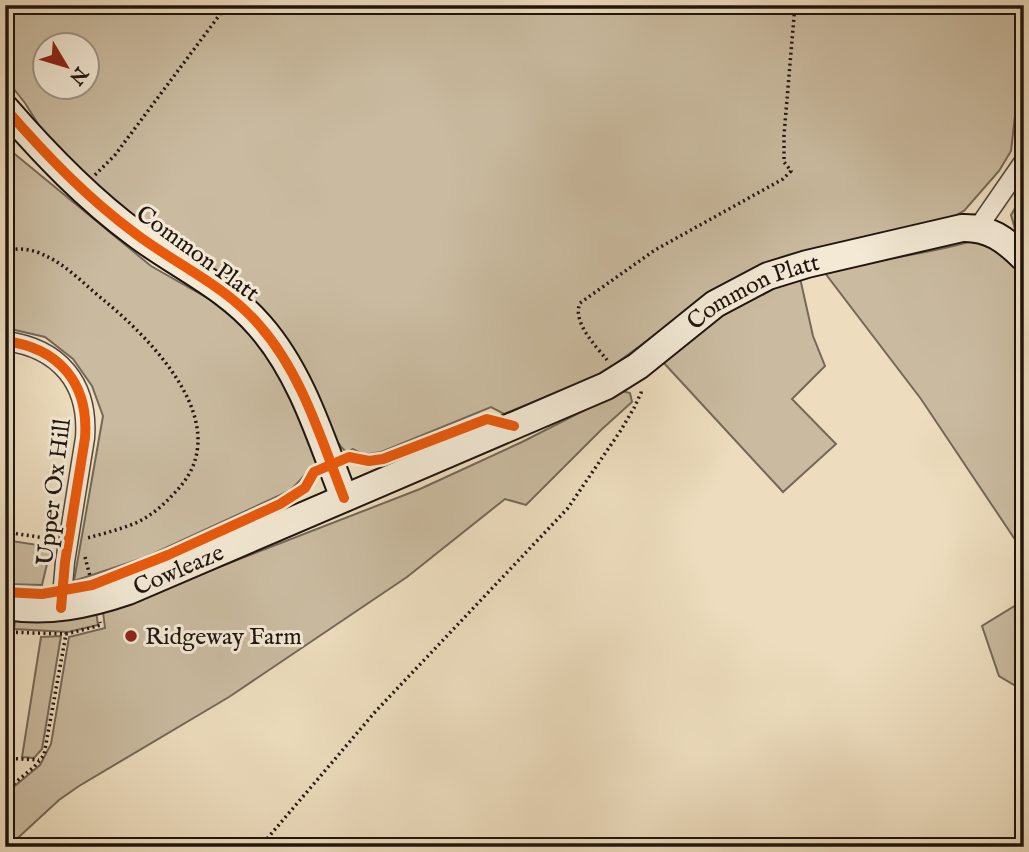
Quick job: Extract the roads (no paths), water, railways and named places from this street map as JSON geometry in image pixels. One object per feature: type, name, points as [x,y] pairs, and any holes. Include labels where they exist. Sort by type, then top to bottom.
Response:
[{"type":"main road","name":"Common Platt","points":[[5,108],[81,187],[138,236],[228,295],[260,326],[292,370],[344,498],[627,373],[715,304],[768,276],[807,264],[952,230],[977,229]]},
{"type":"main road","points":[[977,229],[999,237],[1024,258]]},
{"type":"main road","name":"Cowleaze","points":[[5,607],[34,609],[62,600],[96,602],[128,591],[344,498]]},
{"type":"street","points":[[977,229],[1024,161]]},
{"type":"street","name":"Upper Ox Hill","points":[[5,341],[37,349],[53,358],[65,369],[80,391],[85,411],[85,432],[62,600]]},
{"type":"place","name":"Ridgeway Farm","points":[[131,636]]}]
